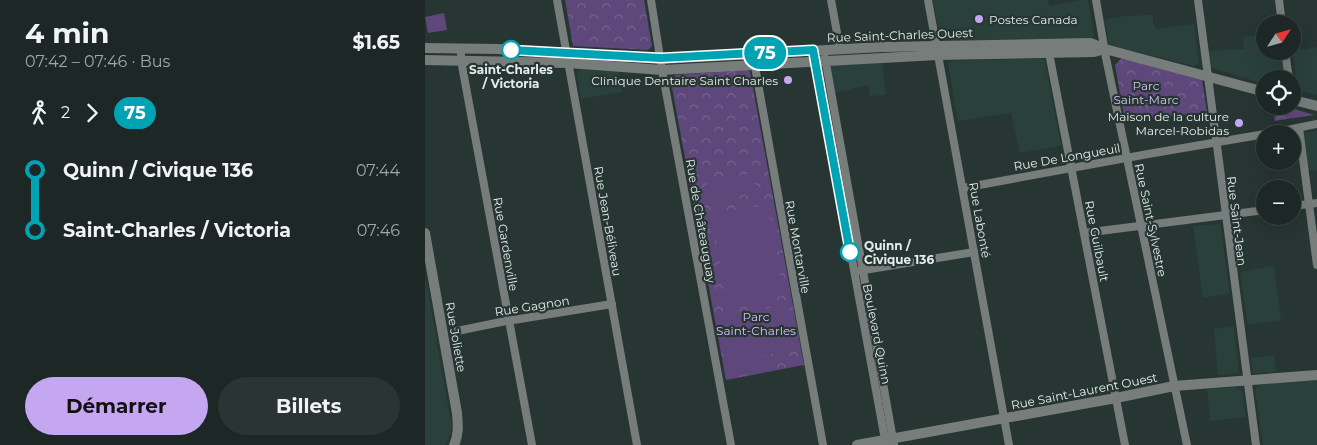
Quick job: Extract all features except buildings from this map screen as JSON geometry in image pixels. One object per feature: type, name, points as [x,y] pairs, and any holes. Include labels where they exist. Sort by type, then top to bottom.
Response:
[{"type":"street","name":"Rue Jean-Béliveau","points":[[557,0],[637,445]]},
{"type":"street","name":"Rue de Châteauguay","points":[[651,0],[662,70],[731,445]]},
{"type":"street","points":[[831,0],[840,49]]},
{"type":"street","name":"Rue Labonté","points":[[928,0],[1009,445]]},
{"type":"street","name":"Rue Saint-Sylvestre","points":[[1096,0],[1187,445]]},
{"type":"street","name":"Rue Saint-Jean","points":[[1198,0],[1256,445]]},
{"type":"street","points":[[1279,0],[1281,15]]},
{"type":"street","name":"Rue Saint-Charles Ouest","points":[[425,48],[461,48],[568,58],[662,70],[753,59],[819,55],[1091,44],[1256,90]]},
{"type":"street","name":"Rue Guilbault","points":[[1048,46],[1125,445]]},
{"type":"street","name":"Rue Gardenville","points":[[461,48],[461,60],[532,445]]},
{"type":"street","name":"Rue Saint-Charles Ouest","points":[[819,55],[840,49],[937,50]]},
{"type":"street","name":"Boulevard Quinn","points":[[819,55],[863,270],[889,442]]},
{"type":"street","name":"Boulevard Quinn","points":[[819,55],[854,272],[889,442]]},
{"type":"street","name":"Rue Saint-Charles Ouest","points":[[425,60],[568,58],[753,59]]},
{"type":"street","name":"Rue Montarville","points":[[753,59],[823,445]]},
{"type":"street","points":[[1301,102],[1317,106]]},
{"type":"street","name":"Rue De Longueuil","points":[[1301,128],[1317,124]]},
{"type":"street","name":"Rue De Longueuil","points":[[963,188],[1256,136]]},
{"type":"street","points":[[1301,139],[1313,204],[1317,265]]},
{"type":"street","points":[[1084,233],[1256,211]]},
{"type":"street","name":"Rue Joliette","points":[[425,233],[457,413],[458,429],[454,445]]},
{"type":"street","points":[[854,272],[974,252]]},
{"type":"street","name":"Rue Gagnon","points":[[457,331],[612,304]]},
{"type":"street","name":"Rue Saint-Laurent Ouest","points":[[857,445],[889,442],[1174,386],[1317,375]]},
{"type":"shaded area","points":[[933,0],[1048,0],[1050,6],[1088,0],[1094,35],[1090,39],[945,40],[940,37]]},
{"type":"shaded area","points":[[1153,15],[1153,23],[1157,29],[1194,24],[1199,63],[1195,66],[1109,45],[1105,20],[1124,16]]},
{"type":"shaded area","points":[[1256,35],[1256,60],[1282,60],[1284,70],[1256,70],[1256,81],[1209,67],[1207,51],[1244,49],[1243,37]]},
{"type":"shaded area","points":[[1317,47],[1317,95],[1301,91],[1301,70],[1295,70],[1294,60],[1301,60],[1301,50]]},
{"type":"shaded area","points":[[1041,58],[1045,61],[1061,146],[1020,153],[1011,113],[958,121],[948,64],[951,61]]},
{"type":"shaded area","points":[[882,63],[886,95],[870,96],[868,85],[834,93],[830,68],[833,64]]},
{"type":"shaded area","points":[[582,69],[619,72],[622,92],[581,99],[577,73]]},
{"type":"shaded area","points":[[1317,131],[1317,170],[1308,171],[1302,133]]},
{"type":"shaded area","points":[[1220,224],[1230,293],[1203,298],[1193,226]]},
{"type":"shaded area","points":[[1274,266],[1281,320],[1248,325],[1240,272]]},
{"type":"shaded area","points":[[425,277],[452,427],[445,445],[425,445]]},
{"type":"shaded area","points":[[1234,326],[1239,373],[1218,375],[1214,329]]},
{"type":"shaded area","points":[[1274,355],[1276,372],[1253,373],[1251,358]]},
{"type":"shaded area","points":[[1317,379],[1317,445],[1263,445],[1255,389],[1259,385]]},
{"type":"shaded area","points":[[1235,387],[1242,391],[1246,417],[1210,421],[1207,389]]},
{"type":"green space","points":[[565,0],[644,0],[652,46],[648,50],[573,46]]},
{"type":"green space","points":[[444,13],[447,30],[428,33],[425,17]]},
{"type":"green space","name":"Parc Saint-Marc","points":[[1122,58],[1202,80],[1207,112],[1125,121],[1115,65]]},
{"type":"green space","name":"Parc Saint-Charles","points":[[747,70],[750,72],[804,365],[726,380],[671,82],[676,75]]},
{"type":"green space","points":[[1301,111],[1314,115],[1274,121],[1275,115],[1301,115]]},
{"type":"green space","points":[[753,173],[757,192],[729,197],[725,178]]},
{"type":"green space","points":[[720,179],[724,199],[710,201],[706,182]]},
{"type":"green space","points":[[767,205],[783,296],[728,305],[712,214]]},
{"type":"green space","points":[[789,304],[798,349],[761,356],[764,371],[728,377],[717,318]]},
{"type":"bus line","name":"75","points":[[511,50],[661,58],[813,50],[850,252]]},
{"type":"place","name":"Postes Canada","points":[[979,19]]},
{"type":"place","name":"Saint-Charles / Victoria","points":[[511,50]]},
{"type":"place","name":"Clinique Dentaire Saint Charles","points":[[788,80]]},
{"type":"place","name":"Maison de la culture Marcel-Robidas","points":[[1239,123]]},
{"type":"place","name":"Quinn / Civique 136","points":[[850,252]]}]
